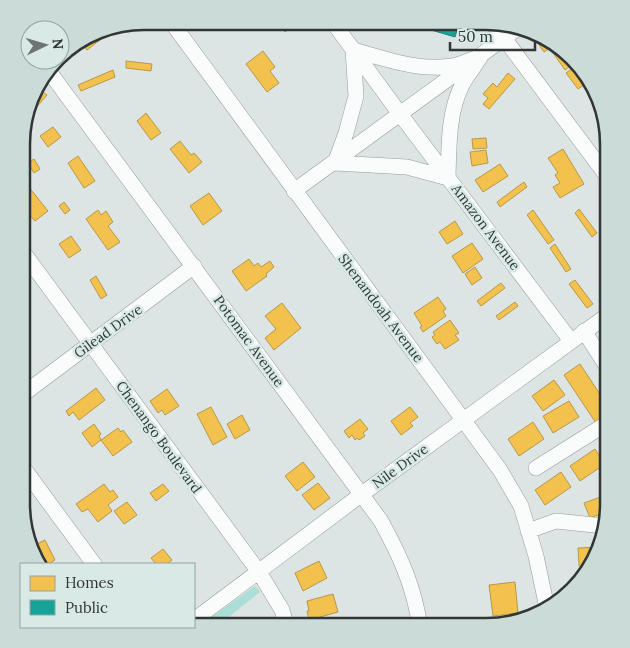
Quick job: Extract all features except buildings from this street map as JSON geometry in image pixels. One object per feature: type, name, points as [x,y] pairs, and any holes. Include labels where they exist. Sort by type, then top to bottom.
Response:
[{"type":"street","name":"Shenandoah Avenue","points":[[177,30],[500,470],[521,506],[536,556],[546,601]]},
{"type":"street","name":"Amazon Avenue","points":[[339,30],[572,341]]},
{"type":"street","points":[[498,31],[600,168]]},
{"type":"street","points":[[294,191],[512,33]]},
{"type":"street","points":[[335,163],[356,96],[353,50],[404,65],[432,67],[453,66],[481,56]]},
{"type":"street","points":[[335,163],[407,167],[448,178],[449,133],[455,107],[462,86],[481,56]]},
{"type":"street","name":"Potomac Avenue","points":[[53,76],[381,521],[400,555],[410,582],[418,618]]},
{"type":"street","name":"Chenango Boulevard","points":[[30,261],[258,572],[282,610],[284,618]]},
{"type":"street","name":"Gilead Drive","points":[[30,388],[194,266]]},
{"type":"street","name":"Nile Drive","points":[[197,618],[600,320]]},
{"type":"street","points":[[584,331],[600,357]]},
{"type":"street","points":[[536,468],[600,427]]},
{"type":"street","points":[[30,477],[93,563]]},
{"type":"street","points":[[528,531],[556,521],[598,525]]},
{"type":"shaded area","points":[[255,586],[260,592],[227,618],[211,618]]}]
